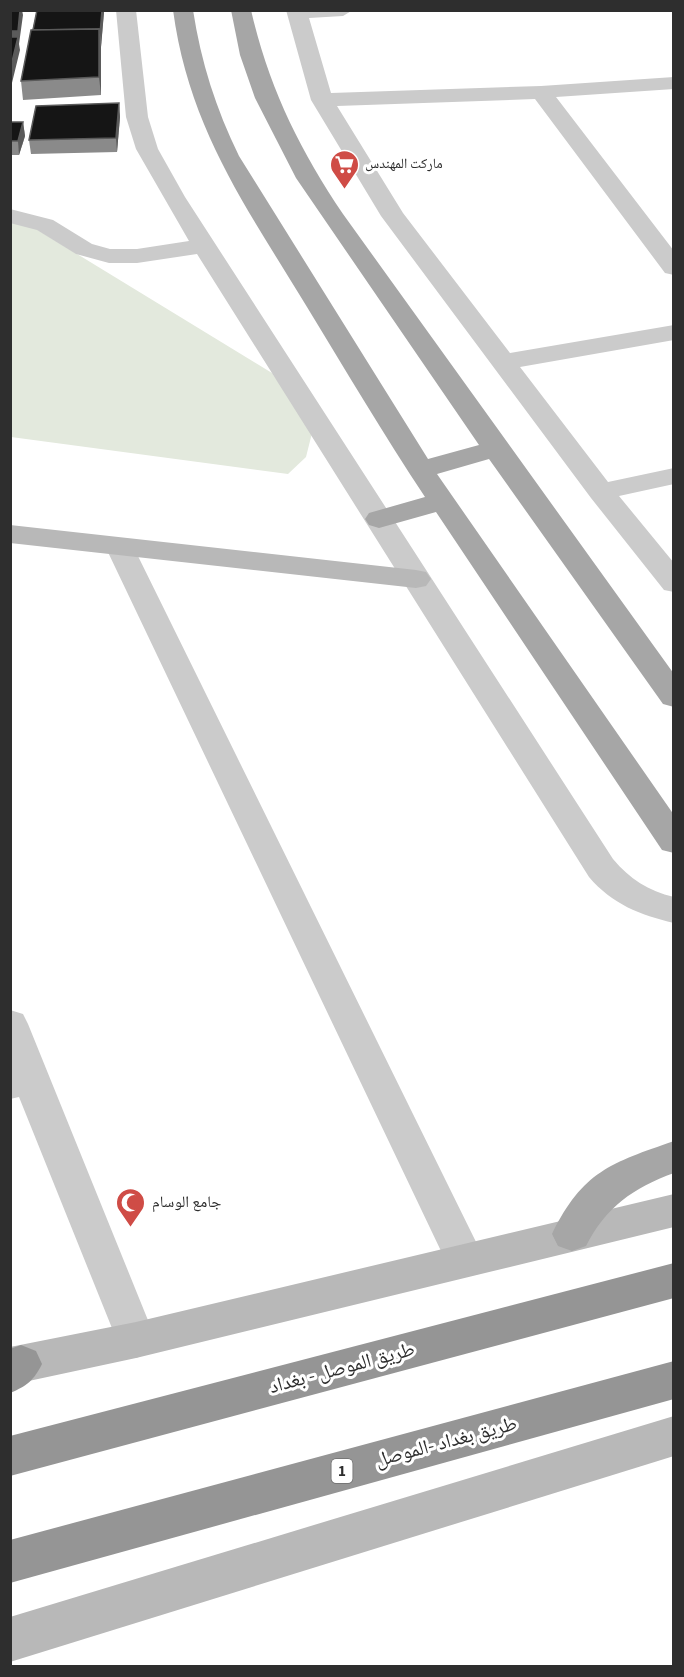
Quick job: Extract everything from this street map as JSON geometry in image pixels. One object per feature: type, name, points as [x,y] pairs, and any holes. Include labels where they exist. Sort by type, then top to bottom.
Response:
[{"type":"highway","name":"طريق الموصل - بغداد","points":[[10,1456],[674,1280]]},
{"type":"highway","name":"طريق بغداد -الموصل","points":[[10,1562],[674,1380]]},
{"type":"main road","points":[[183,10],[198,90],[239,177],[421,470],[674,841]]},
{"type":"main road","points":[[241,10],[246,44],[256,78],[295,159],[495,449],[674,697]]},
{"type":"main road","points":[[421,470],[495,449]]},
{"type":"main road","points":[[379,519],[443,501]]},
{"type":"main road","points":[[10,534],[416,579]]},
{"type":"main road","points":[[572,1234],[580,1214],[594,1196],[613,1181],[674,1157]]},
{"type":"main road","points":[[14,1368],[674,1210]]},
{"type":"main road","points":[[10,1640],[674,1436]]},
{"type":"street","points":[[126,10],[131,87],[137,117],[147,149],[173,197],[601,868],[613,883],[629,895],[649,905],[674,910]]},
{"type":"street","points":[[343,10],[296,12],[322,100],[393,216],[601,492],[674,583]]},
{"type":"street","points":[[322,100],[541,92],[674,83]]},
{"type":"street","points":[[541,92],[674,268]]},
{"type":"street","points":[[10,216],[45,225],[84,249],[109,255],[137,256],[204,246]]},
{"type":"street","points":[[503,362],[674,333]]},
{"type":"street","points":[[601,492],[674,476]]},
{"type":"street","points":[[120,548],[465,1260]]},
{"type":"street","points":[[10,1024],[21,1082],[136,1340]]},
{"type":"shaded area","points":[[11,223],[28,224],[272,373],[313,429],[306,457],[288,474],[11,437]]},
{"type":"building","points":[[10,10],[20,10],[18,31],[10,31]]},
{"type":"building","points":[[37,10],[102,10],[100,34],[99,29],[33,30]]},
{"type":"building","points":[[99,29],[99,77],[21,81],[31,30]]},
{"type":"building","points":[[10,37],[18,37],[10,70]]},
{"type":"building","points":[[119,103],[116,138],[29,140],[36,106]]},
{"type":"building","points":[[10,122],[23,122],[18,141],[10,141]]},
{"type":"place","name":"ماركت المهندس","points":[[344,190]]},
{"type":"place","name":"جامع الوسام","points":[[131,1228]]}]
